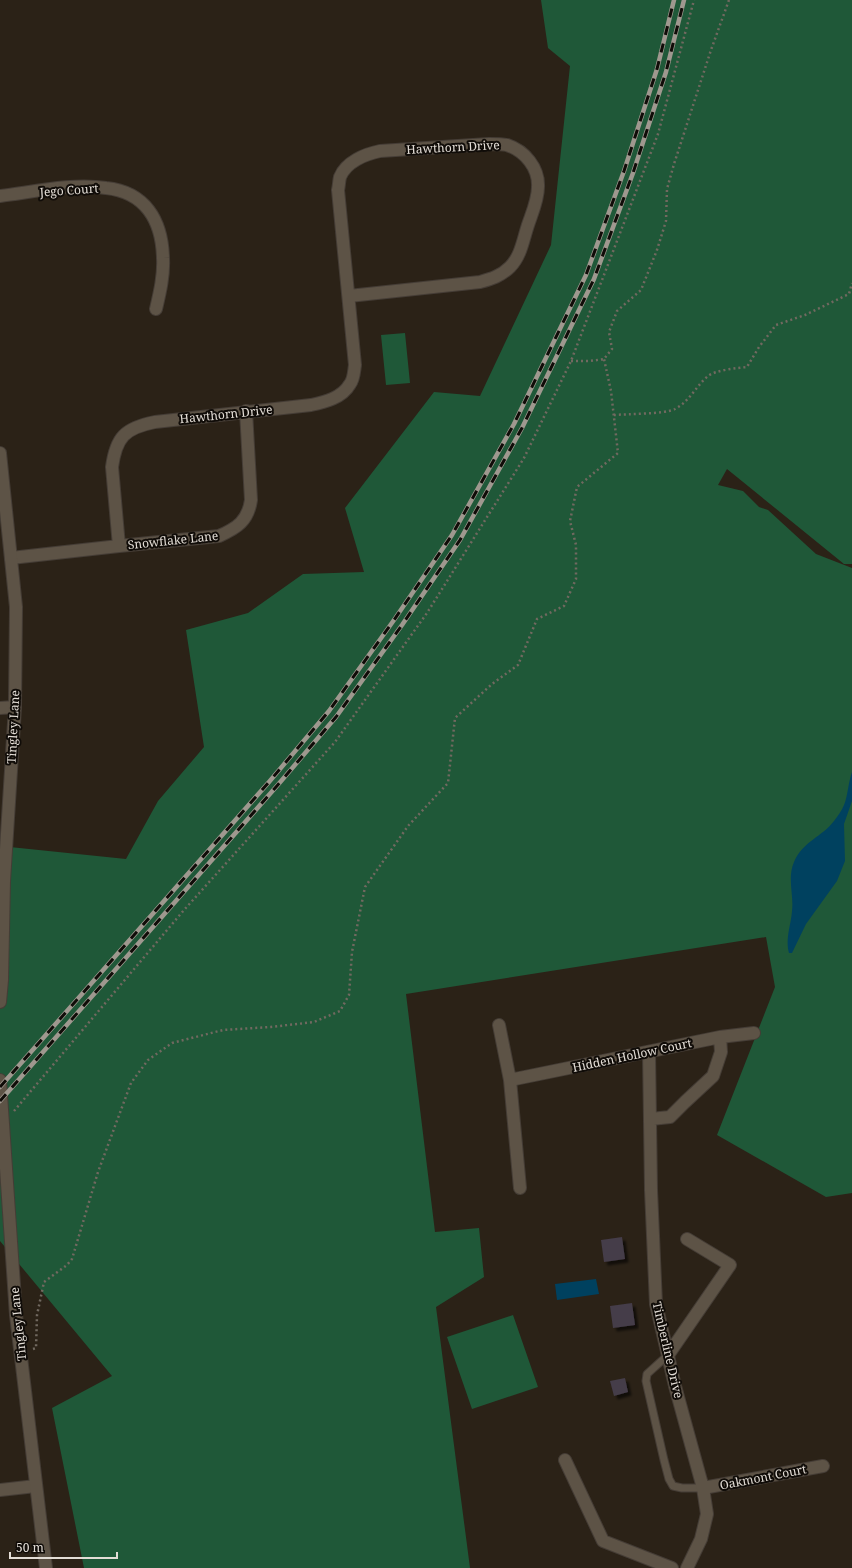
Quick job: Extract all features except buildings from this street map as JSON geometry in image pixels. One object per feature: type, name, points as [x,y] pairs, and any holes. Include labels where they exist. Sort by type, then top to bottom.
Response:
[{"type":"street","name":"Hawthorn Drive","points":[[119,546],[112,467],[118,443],[127,431],[140,425],[155,422],[311,405],[330,400],[348,388],[351,384],[355,365],[338,190],[340,176],[347,167],[357,159],[380,151],[489,144],[506,145],[517,149],[528,158],[536,172],[538,186],[536,200],[519,254],[510,267],[499,276],[480,282],[349,296]]},
{"type":"street","name":"Jego Court","points":[[0,196],[77,187],[106,188],[129,193],[144,204],[153,218],[158,231],[163,258],[162,282],[156,309]]},
{"type":"street","name":"Snowflake Lane","points":[[11,558],[219,536],[231,531],[242,522],[249,511],[251,500],[246,411]]},
{"type":"street","name":"Tingley Lane","points":[[0,453],[16,607],[15,707],[4,881],[0,1002]]},
{"type":"street","points":[[0,708],[15,707]]},
{"type":"street","points":[[499,1025],[510,1080],[520,1188]]},
{"type":"street","name":"Hidden Hollow Court","points":[[510,1080],[720,1037],[754,1033]]},
{"type":"street","points":[[651,1119],[670,1117],[713,1076],[721,1052],[720,1037]]},
{"type":"street","name":"Timberline Drive","points":[[649,1052],[651,1190],[656,1304],[703,1488],[707,1514],[701,1539],[687,1568]]},
{"type":"street","name":"Tingley Lane","points":[[0,1080],[16,1315],[46,1568]]},
{"type":"street","points":[[668,1355],[730,1265],[687,1238]]},
{"type":"street","points":[[564,1460],[603,1541],[672,1568]]},
{"type":"street","name":"Oakmont Court","points":[[703,1488],[823,1466]]},
{"type":"street","points":[[0,1490],[36,1486]]},
{"type":"lane","points":[[668,1355],[647,1374],[646,1381],[669,1479],[673,1486],[703,1488]]},
{"type":"path","points":[[2,1125],[184,910],[335,742],[427,613],[524,458],[571,361],[658,134],[694,0]]},
{"type":"path","points":[[571,361],[604,359],[612,350],[609,332],[617,311],[641,290],[657,250],[666,221],[668,189],[674,164],[729,0]]},
{"type":"path","points":[[614,415],[674,409],[691,397],[709,376],[728,370],[747,367],[759,347],[776,325],[805,315],[849,294],[852,283]]},
{"type":"path","points":[[20,1351],[36,1348],[37,1315],[44,1282],[67,1265],[72,1259],[98,1172],[131,1083],[148,1060],[172,1044],[223,1030],[271,1027],[314,1022],[340,1011],[349,995],[352,952],[365,887],[408,826],[448,783],[454,718],[492,684],[518,665],[537,619],[564,606],[576,579],[576,545],[570,521],[577,487],[618,453],[611,391],[604,359]]},
{"type":"green space","points":[[541,0],[852,0],[852,564],[844,564],[727,469],[718,485],[743,491],[759,507],[768,510],[816,554],[852,568],[852,1193],[826,1197],[717,1135],[775,987],[766,937],[406,994],[435,1232],[479,1228],[484,1277],[436,1307],[470,1568],[84,1568],[52,1408],[112,1376],[0,1241],[0,846],[126,859],[158,801],[204,747],[186,630],[248,613],[303,574],[364,572],[345,508],[434,392],[480,396],[551,245],[570,66],[548,48]]},
{"type":"green space","points":[[405,333],[410,383],[386,385],[381,335]]},
{"type":"green space","points":[[513,1315],[538,1387],[472,1409],[447,1337]]},
{"type":"water","points":[[852,772],[852,801],[844,824],[845,861],[837,881],[806,924],[792,953],[789,953],[788,937],[792,905],[791,874],[794,862],[802,849],[824,831],[840,813],[845,801]]},
{"type":"water","points":[[596,1279],[599,1294],[557,1300],[555,1284]]},
{"type":"railway","points":[[0,1087],[269,782],[329,711],[452,535],[514,424],[586,275],[624,171],[657,69],[674,0]]},
{"type":"railway","points":[[0,1101],[336,717],[402,625],[460,540],[522,428],[594,279],[633,173],[666,72],[684,0]]}]
